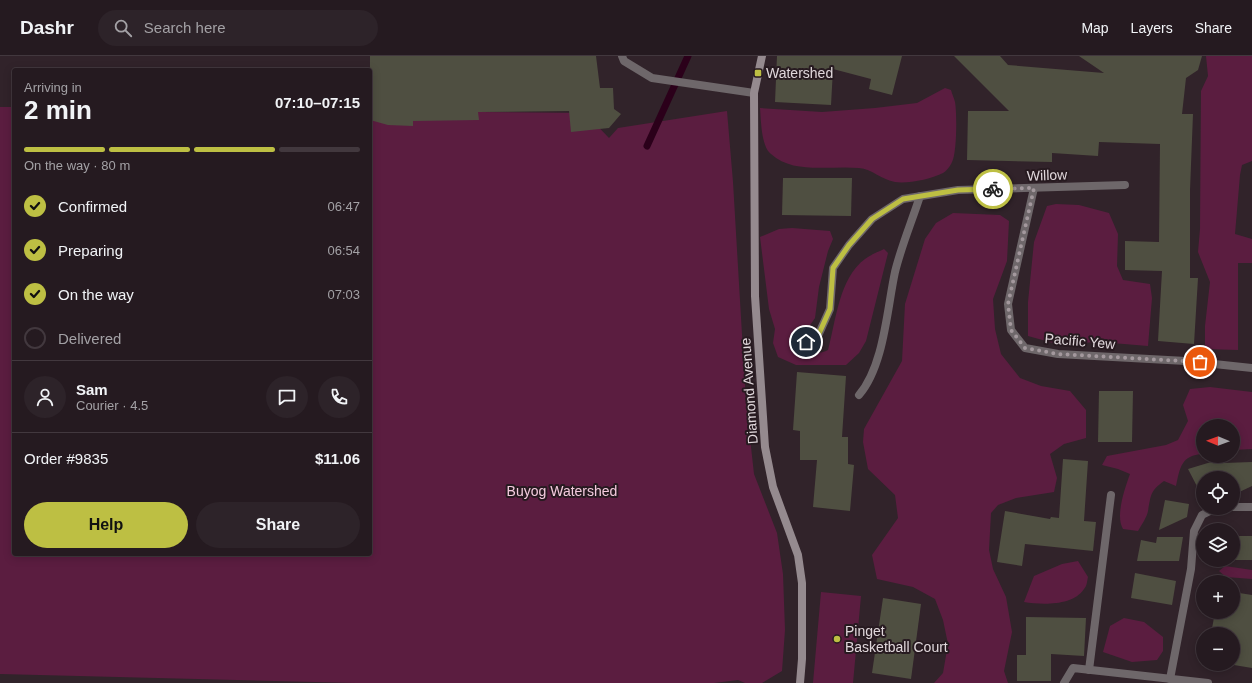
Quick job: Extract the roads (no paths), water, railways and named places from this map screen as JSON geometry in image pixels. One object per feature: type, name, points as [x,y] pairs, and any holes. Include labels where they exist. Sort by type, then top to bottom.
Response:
[{"type":"street","points":[[622,56],[624,61],[652,78],[692,85],[754,92]]},
{"type":"street","name":"Diamond Avenue","points":[[762,56],[754,92],[755,296],[764,447],[773,487],[798,555],[802,583],[802,659],[800,683]]},
{"type":"street","name":"Willow","points":[[796,346],[817,338],[830,309],[833,268],[849,245],[872,219],[903,199],[958,190],[1126,185]]},
{"type":"street","name":"Pacific Yew","points":[[1034,188],[1008,304],[1011,330],[1025,348],[1058,354],[1186,360],[1252,368]]},
{"type":"street","points":[[859,395],[866,386],[883,338],[896,270],[920,196]]},
{"type":"street","points":[[1088,670],[1111,495]]},
{"type":"street","points":[[1240,507],[1252,507]]},
{"type":"street","points":[[1170,679],[1191,569],[1194,531],[1202,515]]},
{"type":"street","points":[[1064,683],[1073,668],[1208,683]]},
{"type":"waterway","points":[[647,146],[688,56]]},
{"type":"place","name":"Watershed","points":[[758,73]]},
{"type":"place","name":"Pinget Basketball Court","points":[[837,639]]},
{"type":"park label","name":"Buyog Watershed","points":[[562,491]]}]
